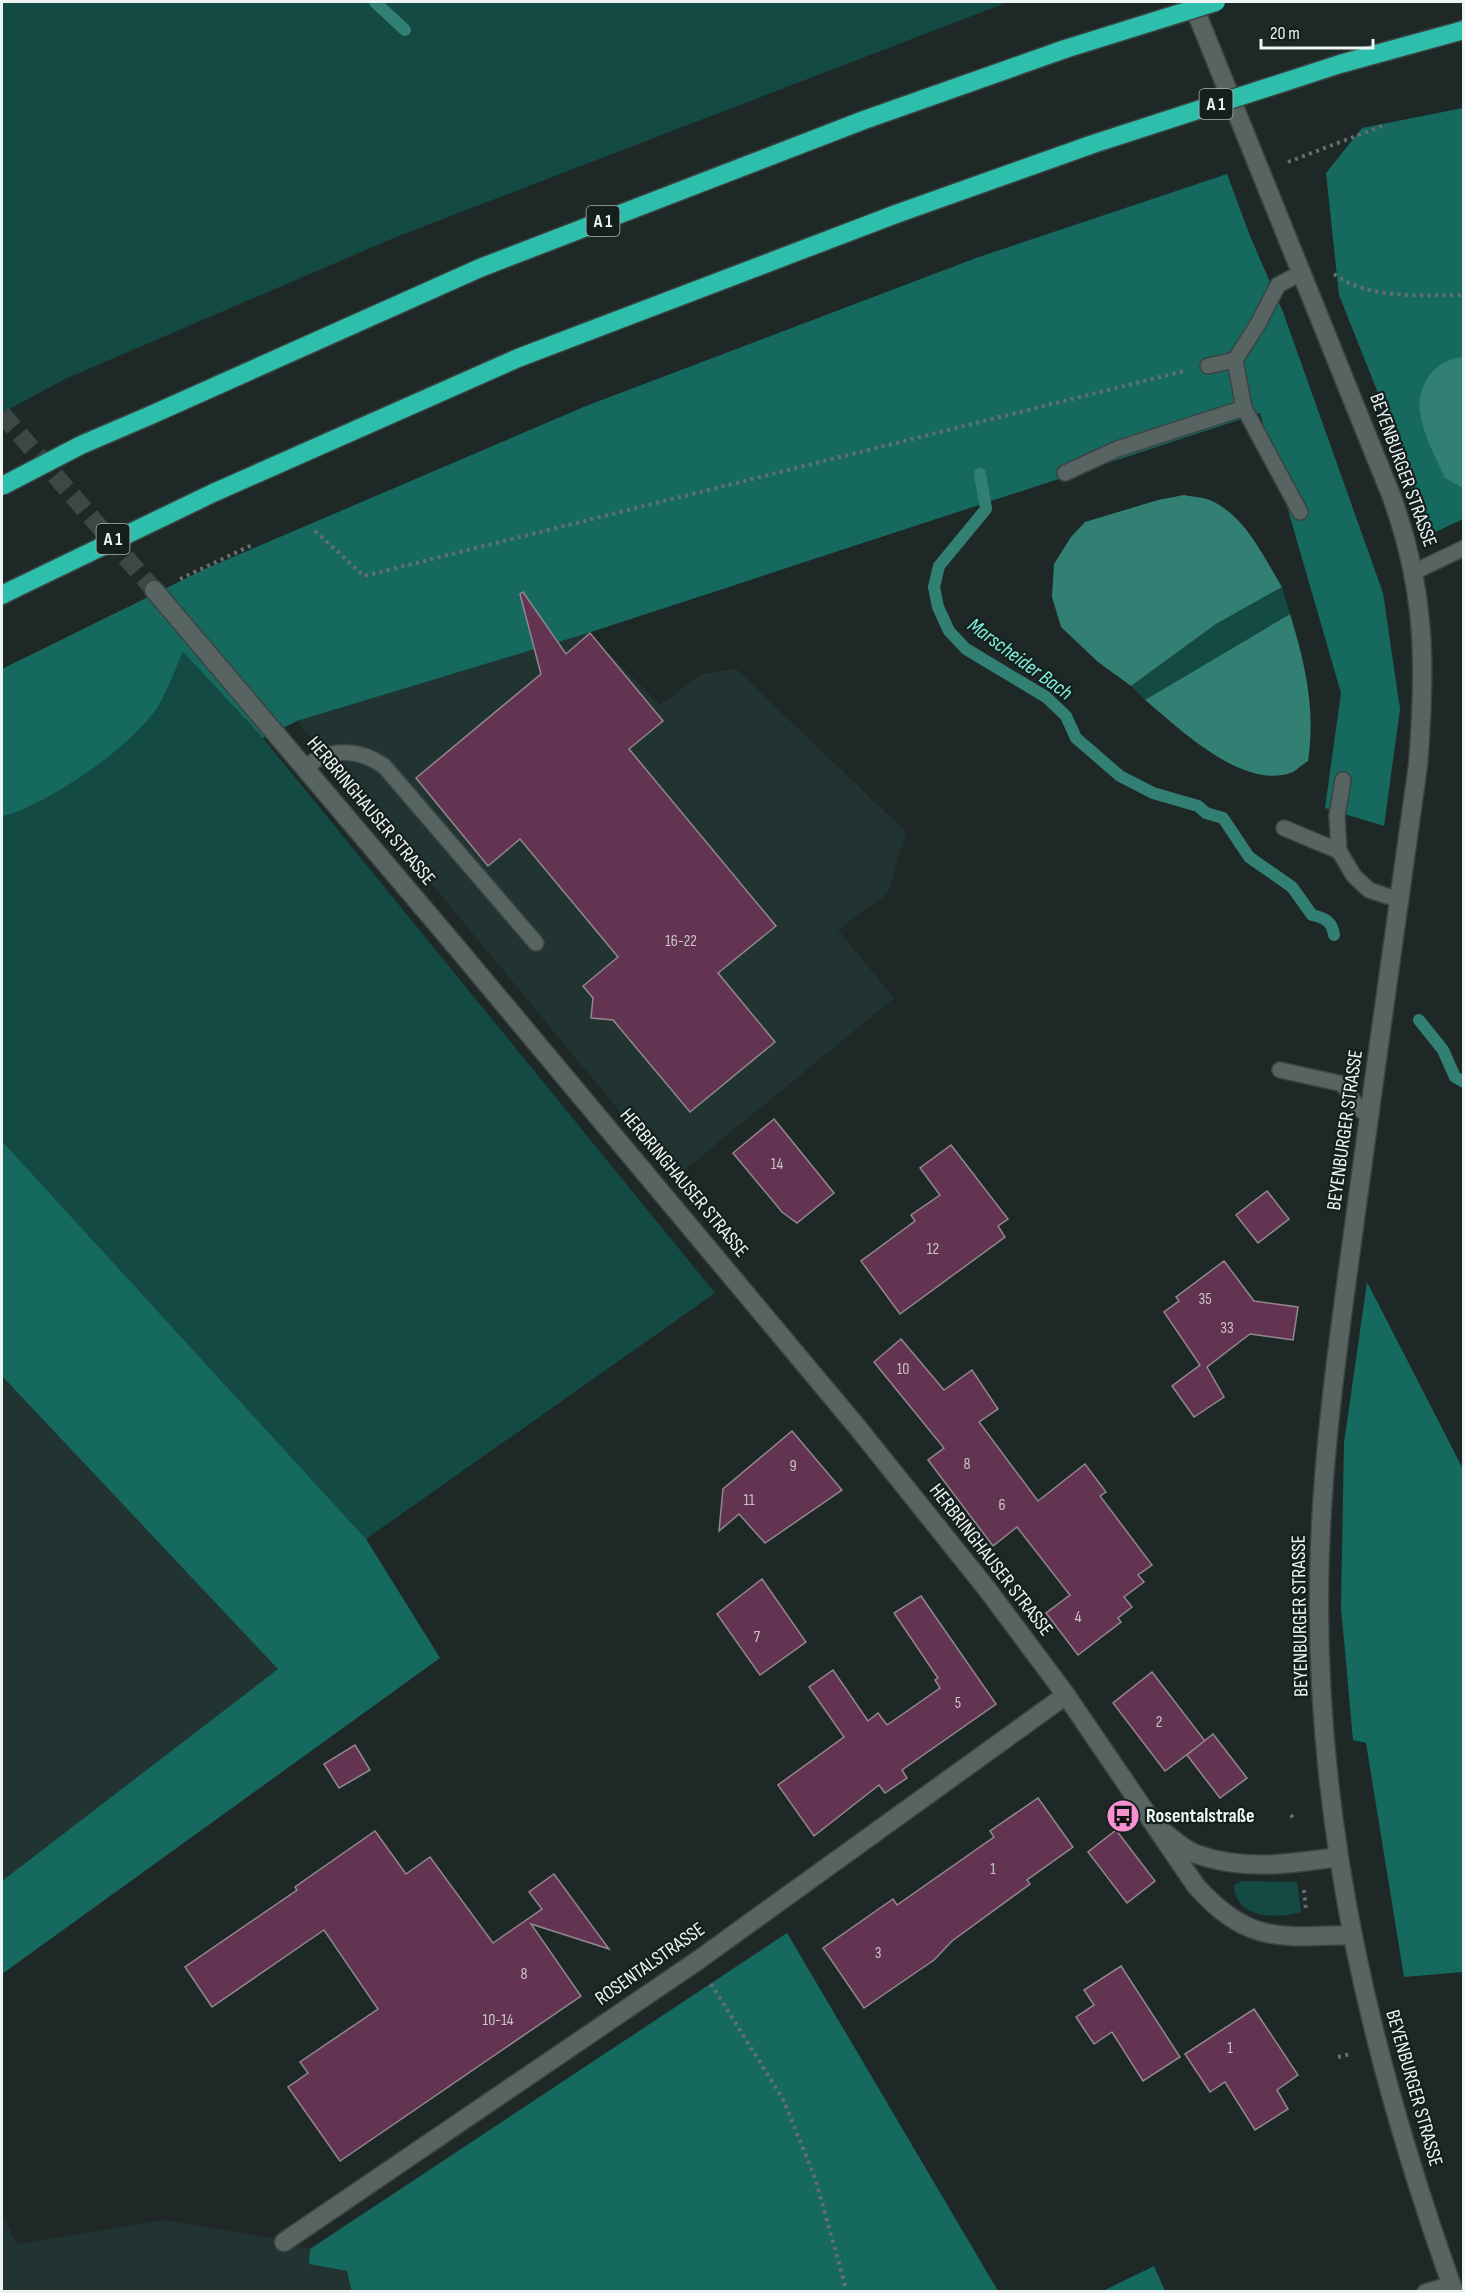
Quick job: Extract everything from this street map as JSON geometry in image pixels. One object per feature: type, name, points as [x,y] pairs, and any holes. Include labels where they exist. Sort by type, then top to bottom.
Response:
[{"type":"highway","name":"A 1","points":[[2,486],[81,445],[480,268],[864,120],[1065,49],[1216,2]]},
{"type":"highway","name":"A 1","points":[[8,591],[213,493],[518,358],[896,214],[1092,144],[1340,64],[1464,30]]},
{"type":"street","name":"BEYENBURGER STRASSE","points":[[1192,2],[1391,495],[1407,539],[1423,636],[1424,687],[1418,765],[1336,1356],[1321,1519],[1319,1613],[1329,1785],[1338,1857],[1363,1994],[1386,2081],[1453,2288]]},
{"type":"street","name":"HERBRINGHAUSER STRASSE","points":[[154,590],[814,1374],[987,1589],[1066,1695],[1196,1886],[1214,1905],[1238,1924],[1263,1933],[1289,1936],[1352,1935]]},
{"type":"street","name":"ROSENTALSTRASSE","points":[[284,2242],[697,1961],[1066,1695]]},
{"type":"street","name":"HERBRINGHAUSER STRASSE","points":[[1154,1824],[1193,1854],[1230,1862],[1265,1866],[1338,1857]]},
{"type":"lane","points":[[1300,512],[1244,408],[1235,360],[1258,324],[1278,285],[1301,273]]},
{"type":"lane","points":[[1208,366],[1235,360]]},
{"type":"lane","points":[[1065,473],[1117,450],[1244,408]]},
{"type":"lane","points":[[1414,572],[1464,548]]},
{"type":"lane","points":[[305,767],[319,757],[342,752],[371,757],[384,766],[536,943]]},
{"type":"lane","points":[[1343,780],[1337,816],[1339,851],[1354,876],[1369,890],[1399,900]]},
{"type":"lane","points":[[1284,828],[1339,851]]},
{"type":"lane","points":[[1280,1070],[1343,1084],[1356,1105],[1370,1117]]},
{"type":"lane","points":[[1425,2292],[1453,2288]]},
{"type":"path","points":[[1294,158],[1385,125]]},
{"type":"path","points":[[1328,265],[1334,275],[1352,286],[1382,292],[1464,295]]},
{"type":"path","points":[[315,531],[364,576],[1185,371]]},
{"type":"path","points":[[172,583],[252,545]]},
{"type":"path","points":[[1303,1883],[1306,1910]]},
{"type":"path","points":[[697,1961],[783,2099],[815,2178],[847,2292]]},
{"type":"shaded area","points":[[2,2],[1008,2],[396,237],[65,379],[2,413]]},
{"type":"shaded area","points":[[1463,108],[1463,519],[1427,536],[1386,413],[1339,295],[1326,173],[1362,128]]},
{"type":"shaded area","points":[[1227,174],[1250,236],[1283,312],[1383,593],[1400,709],[1384,826],[1325,808],[1341,693],[1260,413],[588,633],[297,721],[263,738],[183,652],[160,703],[148,720],[131,737],[89,771],[66,786],[21,810],[2,817],[2,669],[205,569],[586,406],[976,258]]},
{"type":"shaded area","points":[[1464,357],[1463,488],[1445,478],[1424,429],[1420,403],[1421,393],[1429,375],[1444,363]]},
{"type":"shaded area","points":[[1184,495],[1212,501],[1235,517],[1253,538],[1282,587],[1216,624],[1131,686],[1098,662],[1061,627],[1052,597],[1054,564],[1071,537],[1085,522],[1158,500]]},
{"type":"shaded area","points":[[1282,587],[1290,614],[1145,700],[1131,686],[1216,624]]},
{"type":"shaded area","points":[[1290,614],[1308,686],[1311,723],[1308,761],[1293,772],[1274,776],[1254,773],[1234,765],[1213,754],[1145,700]]},
{"type":"shaded area","points":[[588,633],[660,705],[702,674],[736,669],[906,832],[888,893],[838,930],[894,998],[675,1178],[297,721]]},
{"type":"shaded area","points":[[183,652],[263,738],[715,1293],[366,1539],[2,1141],[2,817],[9,815],[160,703]]},
{"type":"shaded area","points":[[2,1141],[366,1539],[440,1658],[2,1974],[2,1881],[278,1669],[2,1376]]},
{"type":"shaded area","points":[[1367,1282],[1463,1469],[1463,1972],[1404,1977],[1366,1743],[1353,1740],[1341,1607],[1344,1443]]},
{"type":"shaded area","points":[[2,1376],[279,1669],[2,1881]]},
{"type":"shaded area","points":[[1243,1881],[1297,1882],[1301,1912],[1281,1916],[1259,1914],[1249,1910],[1236,1896],[1234,1885]]},
{"type":"shaded area","points":[[787,1933],[998,2291],[352,2292],[347,2271],[309,2264],[310,2249]]},
{"type":"shaded area","points":[[2,2212],[16,2244],[161,2220],[276,2239],[310,2249],[309,2264],[347,2271],[352,2291],[2,2291]]},
{"type":"shaded area","points":[[1154,2266],[1165,2291],[1103,2291]]},
{"type":"building","points":[[523,592],[566,654],[590,633],[663,721],[629,749],[776,926],[718,973],[775,1042],[690,1112],[613,1020],[591,1018],[593,998],[583,986],[618,957],[520,839],[488,866],[416,778],[541,674],[520,594]]},
{"type":"building","points":[[774,1119],[834,1193],[797,1223],[782,1212],[733,1153]]},
{"type":"building","points":[[951,1145],[1008,1219],[998,1226],[1005,1237],[900,1314],[861,1261],[915,1221],[911,1215],[940,1195],[920,1168]]},
{"type":"building","points":[[1267,1191],[1289,1219],[1258,1243],[1236,1215]]},
{"type":"building","points":[[1224,1261],[1254,1301],[1298,1307],[1293,1340],[1250,1334],[1207,1367],[1224,1397],[1194,1417],[1172,1386],[1200,1365],[1164,1312],[1179,1301],[1176,1297]]},
{"type":"building","points":[[901,1339],[944,1390],[972,1370],[998,1409],[979,1422],[1038,1501],[1085,1464],[1106,1492],[1100,1496],[1152,1565],[1138,1575],[1144,1582],[1124,1597],[1132,1607],[1118,1618],[1121,1622],[1078,1655],[1046,1613],[1070,1595],[1017,1527],[993,1546],[928,1460],[944,1448],[874,1362]]},
{"type":"building","points":[[792,1431],[842,1490],[765,1543],[739,1514],[719,1531],[723,1489]]},
{"type":"building","points":[[762,1579],[806,1642],[760,1675],[717,1614]]},
{"type":"building","points":[[921,1596],[996,1704],[902,1770],[907,1778],[885,1793],[879,1785],[814,1836],[778,1785],[844,1737],[809,1687],[833,1670],[868,1721],[878,1713],[887,1725],[940,1688],[935,1680],[938,1678],[894,1613]]},
{"type":"building","points":[[1152,1672],[1205,1741],[1165,1771],[1113,1703]]},
{"type":"building","points":[[1213,1734],[1247,1778],[1220,1798],[1187,1755]]},
{"type":"building","points":[[355,1745],[370,1770],[339,1788],[324,1764]]},
{"type":"building","points":[[1038,1798],[1073,1847],[1027,1880],[1030,1884],[952,1941],[934,1960],[864,2008],[823,1948],[893,1899],[897,1905],[994,1837],[990,1831]]},
{"type":"building","points":[[1116,1830],[1155,1881],[1127,1903],[1088,1852]]},
{"type":"building","points":[[375,1831],[406,1874],[430,1857],[493,1943],[542,1909],[529,1892],[554,1874],[609,1949],[531,1924],[581,1996],[340,2161],[288,2087],[308,2073],[300,2062],[378,2009],[324,1930],[212,2007],[185,1967],[297,1890],[295,1887]]},
{"type":"building","points":[[1121,1966],[1180,2057],[1143,2081],[1112,2032],[1094,2044],[1076,2017],[1094,2005],[1084,1990]]},
{"type":"building","points":[[1254,2009],[1298,2075],[1277,2090],[1288,2109],[1255,2130],[1225,2082],[1210,2092],[1185,2054]]},
{"type":"waterway","name":"Marscheider Bach","points":[[375,2],[405,30]]},
{"type":"waterway","name":"Marscheider Bach","points":[[980,474],[986,509],[939,566],[934,587],[938,607],[949,631],[966,649],[1046,697],[1066,716],[1076,738],[1120,776],[1153,793],[1198,806],[1206,813],[1223,818],[1249,857],[1292,887],[1312,915],[1330,923],[1334,935]]},
{"type":"waterway","name":"Marscheider Bach","points":[[1419,1020],[1443,1050],[1455,1077],[1464,1082]]},
{"type":"tunnel","points":[[2,414],[154,590]]},
{"type":"place","name":"Rosentalstraße","points":[[1123,1816]]}]
